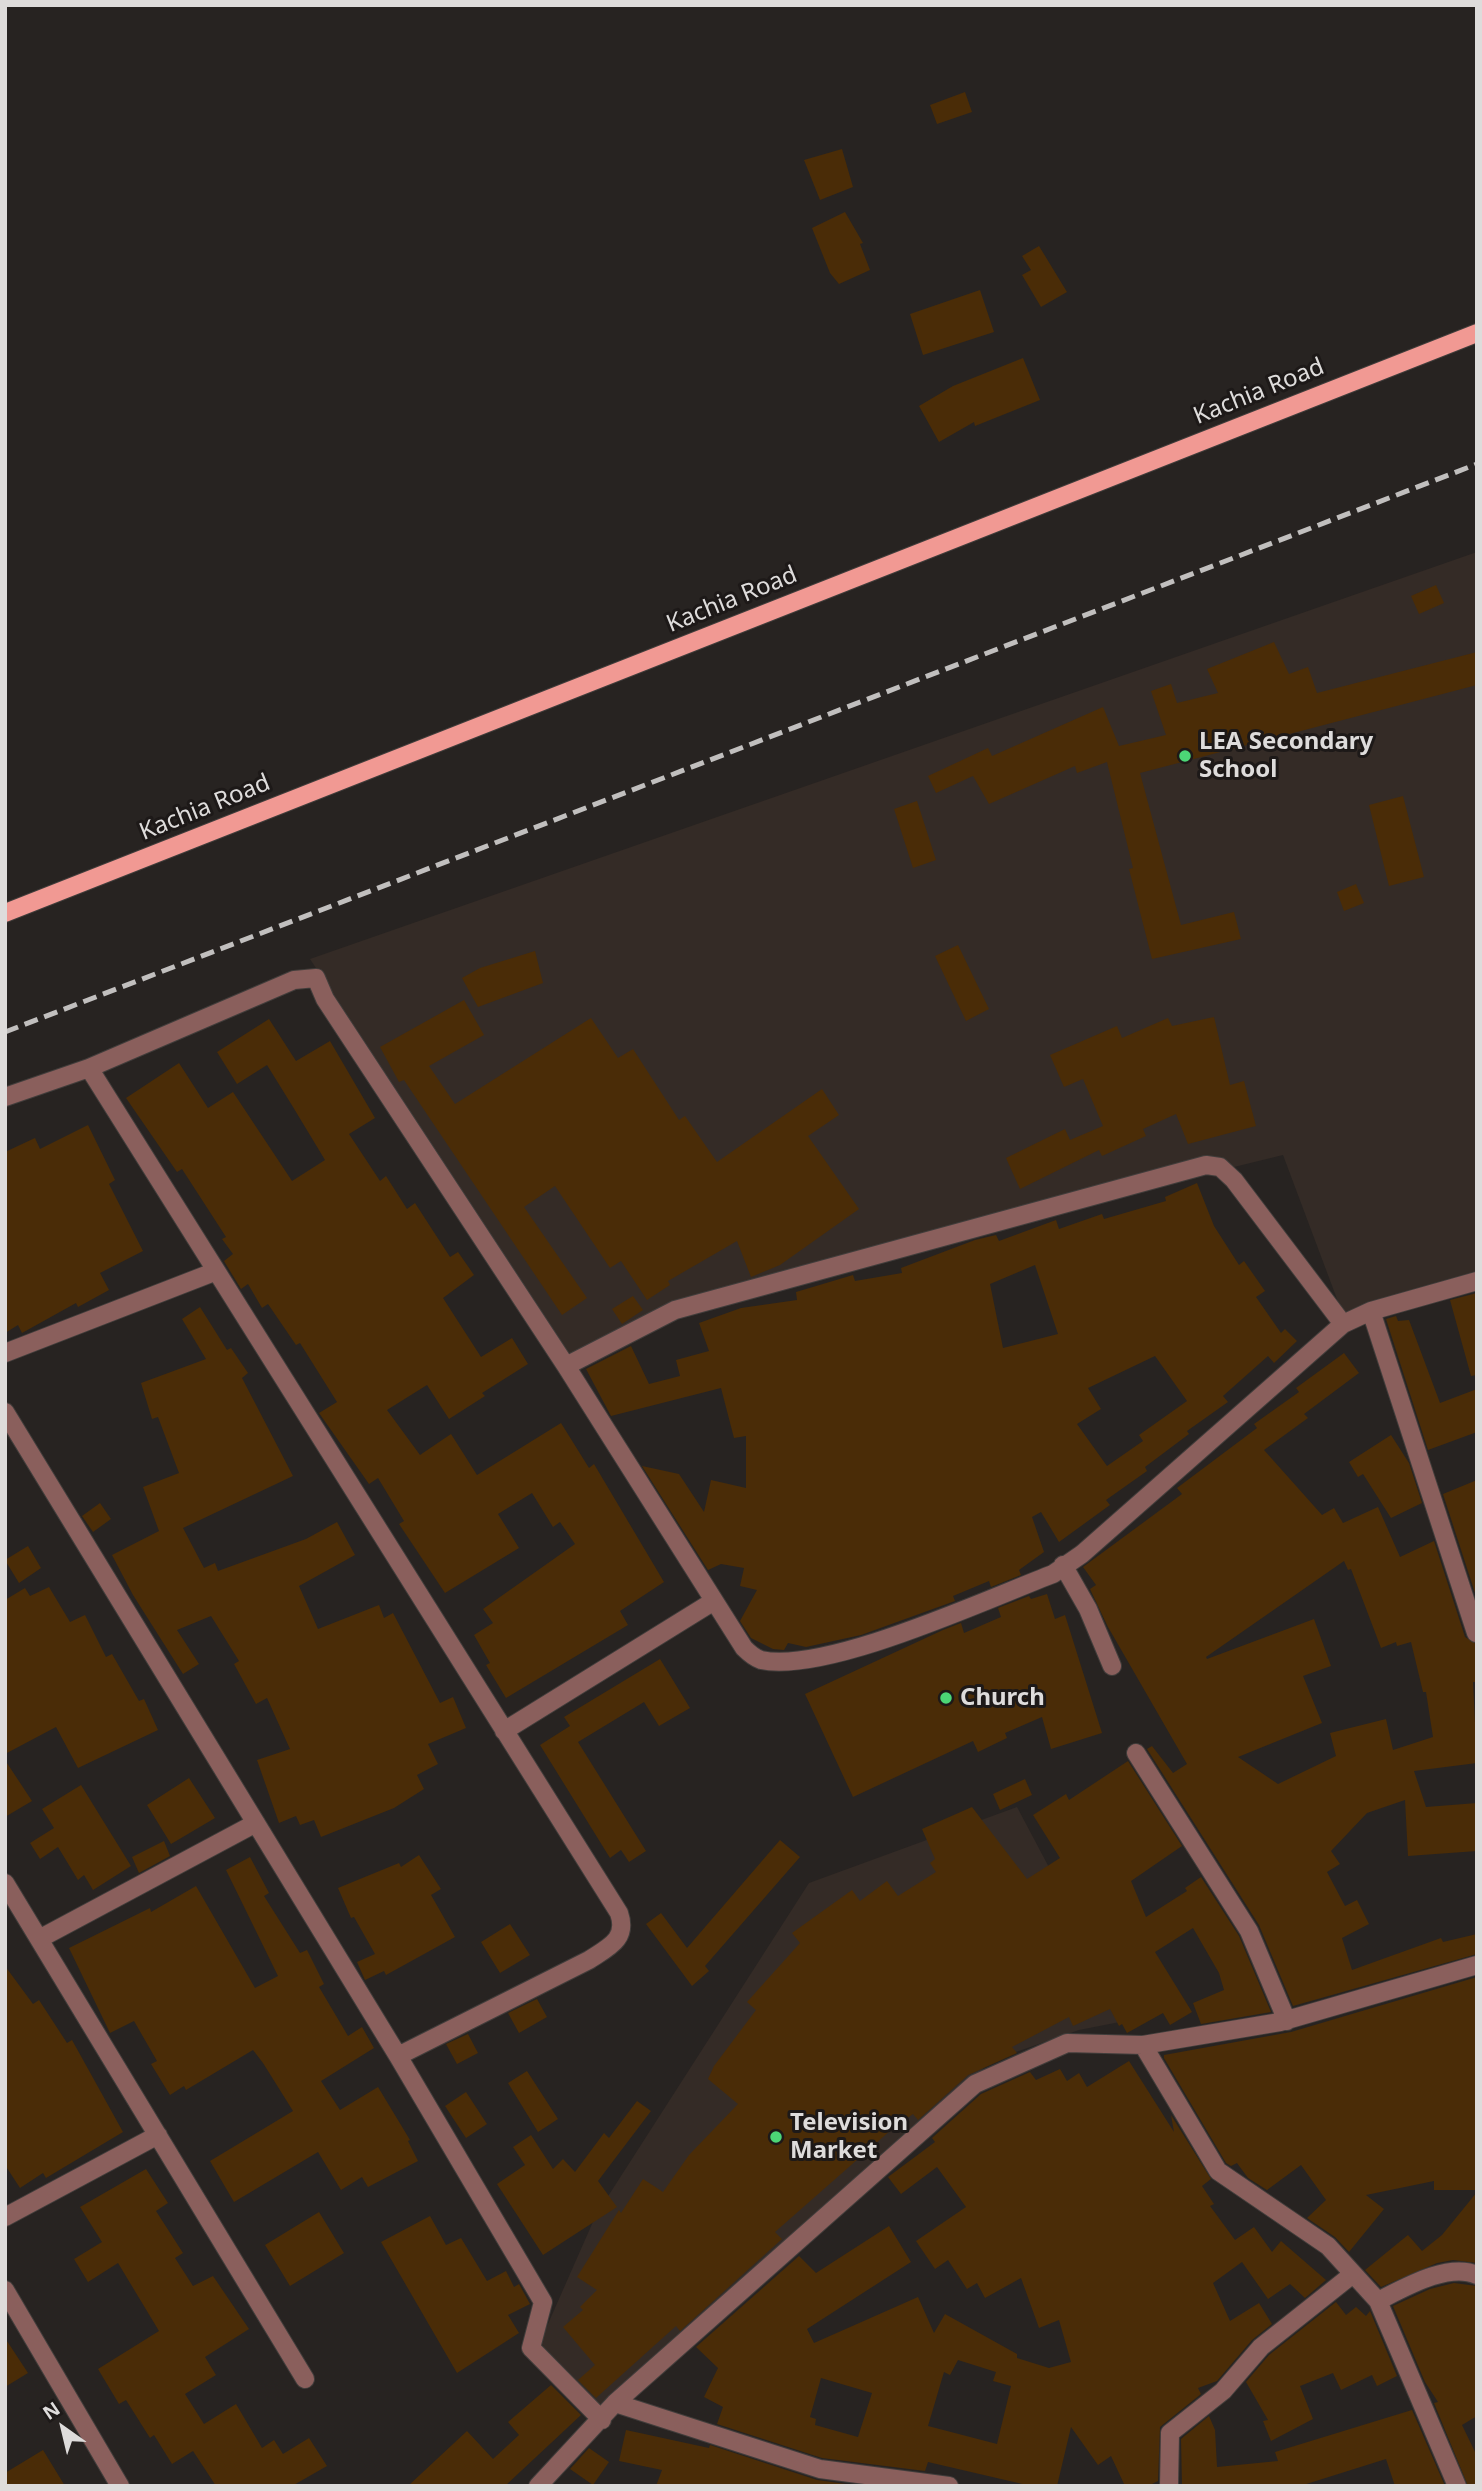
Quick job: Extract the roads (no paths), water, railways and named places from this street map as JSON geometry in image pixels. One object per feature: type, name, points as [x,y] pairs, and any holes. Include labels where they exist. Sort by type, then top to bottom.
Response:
[{"type":"main road","name":"Kachia Road","points":[[5,913],[1477,333]]},
{"type":"street","points":[[5,1097],[89,1068],[294,980],[316,978],[325,999],[566,1366],[744,1648],[758,1659],[777,1662],[844,1653],[1053,1574],[1082,1554],[1343,1324],[1371,1311],[1477,1281]]},
{"type":"street","points":[[89,1068],[214,1272],[619,1913],[623,1926],[617,1941],[589,1960],[398,2056]]},
{"type":"street","points":[[566,1366],[675,1310],[1206,1165],[1220,1167],[1234,1180],[1343,1324]]},
{"type":"street","points":[[5,1353],[214,1272]]},
{"type":"street","points":[[1371,1311],[1476,1633]]},
{"type":"street","points":[[5,1412],[398,2056],[543,2302],[531,2348],[602,2420]]},
{"type":"street","points":[[1063,1565],[1088,1609],[1112,1666]]},
{"type":"street","points":[[504,1731],[714,1601]]},
{"type":"street","points":[[1136,1753],[1249,1931],[1287,2021]]},
{"type":"street","points":[[39,1939],[256,1823]]},
{"type":"street","points":[[5,1883],[305,2379]]},
{"type":"street","points":[[538,2486],[615,2403],[975,2084],[1068,2043],[1143,2045],[1287,2021],[1477,1965]]},
{"type":"street","points":[[1143,2045],[1218,2171],[1328,2246],[1378,2301],[1457,2486]]},
{"type":"street","points":[[5,2217],[158,2135]]},
{"type":"street","points":[[1378,2301],[1431,2275],[1470,2272],[1477,2274]]},
{"type":"street","points":[[1169,2486],[1170,2433],[1223,2391],[1261,2347],[1353,2274]]},
{"type":"street","points":[[5,2290],[120,2486]]},
{"type":"street","points":[[615,2403],[820,2469],[949,2486]]},
{"type":"railway","points":[[5,1032],[1477,464]]},
{"type":"place","name":"LEA Secondary School","points":[[1185,756]]},
{"type":"place","name":"Church","points":[[946,1698]]},
{"type":"place","name":"Television Market","points":[[776,2137]]}]
